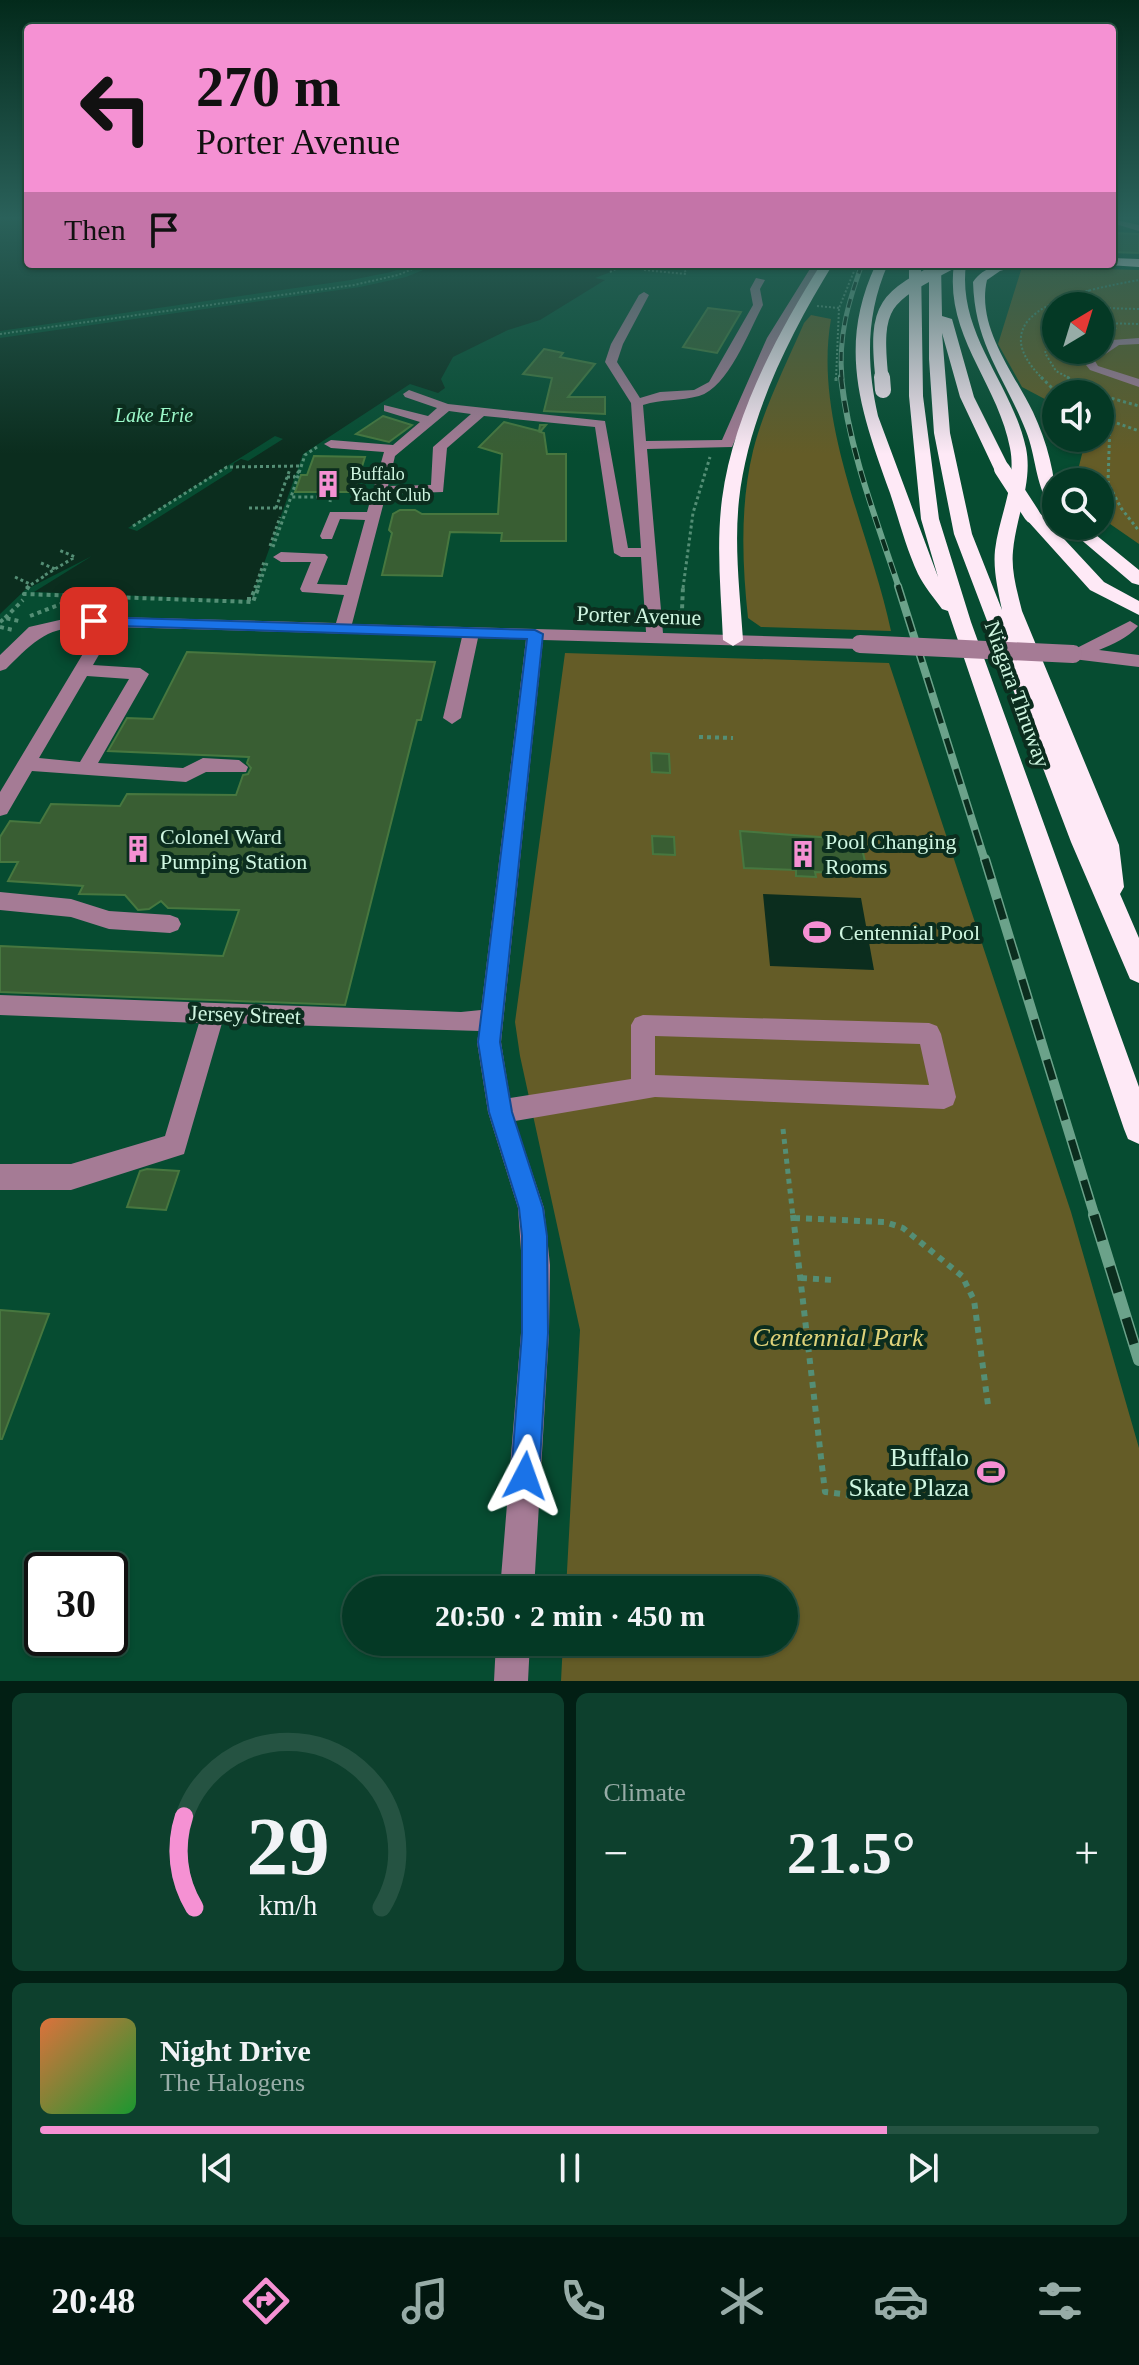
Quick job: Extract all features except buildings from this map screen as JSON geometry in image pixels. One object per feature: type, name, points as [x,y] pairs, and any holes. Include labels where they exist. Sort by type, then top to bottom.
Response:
[{"type":"highway","points":[[733,640],[729,520],[738,457],[794,322],[808,297]]},
{"type":"highway","points":[[869,297],[861,348],[865,394],[928,576],[961,622]]},
{"type":"highway","points":[[880,439],[884,415],[879,329],[882,309],[893,297]]},
{"type":"highway","name":"Niagara Thruway","points":[[914,297],[921,458],[930,519],[961,622],[1139,1129]]},
{"type":"highway","points":[[961,297],[971,347],[1013,427],[1019,452],[1019,480],[1004,550],[1004,574],[1012,611],[1107,845],[1114,907]]},
{"type":"highway","points":[[980,297],[981,322],[997,362],[1033,428],[1043,468]]},
{"type":"highway","points":[[935,298],[945,317],[967,397],[1002,469],[1032,515],[1097,586],[1136,619]]},
{"type":"highway","name":"Niagara Thruway","points":[[935,298],[942,433],[963,534],[1083,842],[1114,907],[1139,971]]},
{"type":"highway","points":[[1091,540],[1139,579]]},
{"type":"street","points":[[643,297],[617,344],[611,362],[637,403],[655,638]]},
{"type":"street","points":[[637,403],[660,396],[697,393],[714,384],[758,305],[757,297]]},
{"type":"street","points":[[640,445],[727,444],[773,338],[798,297]]},
{"type":"street","points":[[1139,341],[1116,342],[1088,360],[1094,368],[1139,383]]},
{"type":"street","points":[[409,394],[446,407],[601,424],[621,553],[649,552]]},
{"type":"street","points":[[343,629],[379,490],[393,449],[446,407]]},
{"type":"street","points":[[388,408],[427,420]]},
{"type":"street","points":[[379,490],[438,489],[440,447],[481,412]]},
{"type":"street","points":[[331,444],[393,449]]},
{"type":"street","points":[[327,536],[335,515],[372,516]]},
{"type":"street","points":[[273,555],[320,557],[308,589],[353,590]]},
{"type":"street","name":"Porter Avenue","points":[[1073,654],[1111,639],[1136,619]]},
{"type":"street","name":"Porter Avenue","points":[[1136,619],[1127,634],[1139,658]]},
{"type":"street","name":"Porter Avenue","points":[[0,665],[42,627],[77,621],[860,644],[1139,658]]},
{"type":"street","points":[[0,809],[110,622]]},
{"type":"street","points":[[452,718],[471,632]]},
{"type":"street","points":[[518,1576],[535,1333],[536,1265],[531,1208],[500,1112],[491,1068],[490,1019],[535,634]]},
{"type":"street","points":[[83,670],[140,674],[85,769]]},
{"type":"street","points":[[27,764],[186,775],[203,765],[239,767]]},
{"type":"street","points":[[0,901],[71,908],[109,920],[170,924]]},
{"type":"street","name":"Jersey Street","points":[[0,1005],[461,1022],[490,1019]]},
{"type":"street","points":[[0,1177],[71,1177],[175,1145],[213,1013]]},
{"type":"street","points":[[500,1112],[655,1086],[944,1097],[929,1034],[643,1025],[643,1088]]},
{"type":"street","points":[[511,1681],[512,1656]]},
{"type":"path","points":[[0,334],[264,297]]},
{"type":"path","points":[[836,381],[839,308],[842,297]]},
{"type":"path","points":[[1114,308],[1139,309]]},
{"type":"path","points":[[1042,309],[1029,317],[1021,337],[1021,357],[1042,381]]},
{"type":"path","points":[[1114,323],[1139,324]]},
{"type":"path","points":[[1052,364],[1069,380]]},
{"type":"path","points":[[1114,399],[1139,406]]},
{"type":"path","points":[[1114,422],[1139,431]]},
{"type":"path","points":[[1110,452],[1108,486],[1139,531]]},
{"type":"path","points":[[59,550],[75,557],[46,575],[24,594],[253,602],[273,555],[285,506],[308,453]]},
{"type":"path","points":[[133,526],[227,467],[301,468]]},
{"type":"path","points":[[287,477],[294,477],[301,468]]},
{"type":"path","points":[[276,508],[290,469]]},
{"type":"path","points":[[306,497],[309,492]]},
{"type":"path","points":[[291,497],[331,497],[327,512]]},
{"type":"path","points":[[249,508],[285,506]]},
{"type":"path","points":[[41,563],[55,569]]},
{"type":"path","points":[[15,577],[29,584],[46,575]]},
{"type":"path","points":[[0,622],[23,600]]},
{"type":"path","points":[[5,618],[23,622]]},
{"type":"path","points":[[699,737],[733,738]]},
{"type":"path","points":[[783,1129],[825,1492],[860,1496]]},
{"type":"path","points":[[794,1218],[885,1222],[903,1228],[962,1276],[974,1300],[988,1405]]},
{"type":"path","points":[[801,1278],[833,1280]]},
{"type":"green space","points":[[1013,297],[1042,297],[1042,364],[1114,364],[1114,297],[1139,297],[1139,544],[1114,527],[1114,468],[1078,468],[1082,452],[1114,452],[1114,380],[1042,380],[1042,398],[1022,387],[998,344]]},
{"type":"green space","points":[[811,315],[831,319],[828,358],[830,397],[837,437],[891,631],[761,627],[748,618],[743,534],[753,451],[776,386],[804,323]]},
{"type":"green space","name":"Centennial Park","points":[[565,653],[889,663],[1071,1212],[1139,1448],[1139,1681],[561,1681],[562,1656],[798,1656],[798,1576],[567,1576],[580,1330],[515,1022]]},
{"type":"water","name":"Lake Erie","points":[[0,297],[577,297],[540,320],[508,330],[453,357],[441,379],[445,388],[438,393],[410,384],[303,454],[251,600],[34,592],[92,556],[25,590],[0,614]]},
{"type":"water","name":"Centennial Pool","points":[[763,894],[861,898],[874,970],[770,966]]},
{"type":"pier","points":[[231,297],[286,297],[0,338],[0,331]]},
{"type":"pier","points":[[275,436],[283,439],[248,461],[241,459],[234,463],[232,471],[137,531],[128,528]]},
{"type":"railway","points":[[842,379],[841,349],[851,297]]},
{"type":"railway","points":[[841,377],[857,458],[899,588]]},
{"type":"railway","points":[[898,586],[985,861]]},
{"type":"railway","points":[[985,859],[1095,1217]]},
{"type":"railway","points":[[1094,1215],[1139,1360]]},
{"type":"place","name":"Buffalo Yacht Club","points":[[328,484]]},
{"type":"place","name":"Colonel Ward Pumping Station","points":[[138,849]]},
{"type":"place","name":"Pool Changing Rooms","points":[[803,854]]},
{"type":"place","name":"Centennial Pool","points":[[817,932]]},
{"type":"place","name":"Buffalo Skate Plaza","points":[[991,1472]]},
{"type":"route","points":[[94,621],[535,634],[489,1042],[500,1112],[531,1208],[534,1236],[535,1333],[525,1476]]}]
